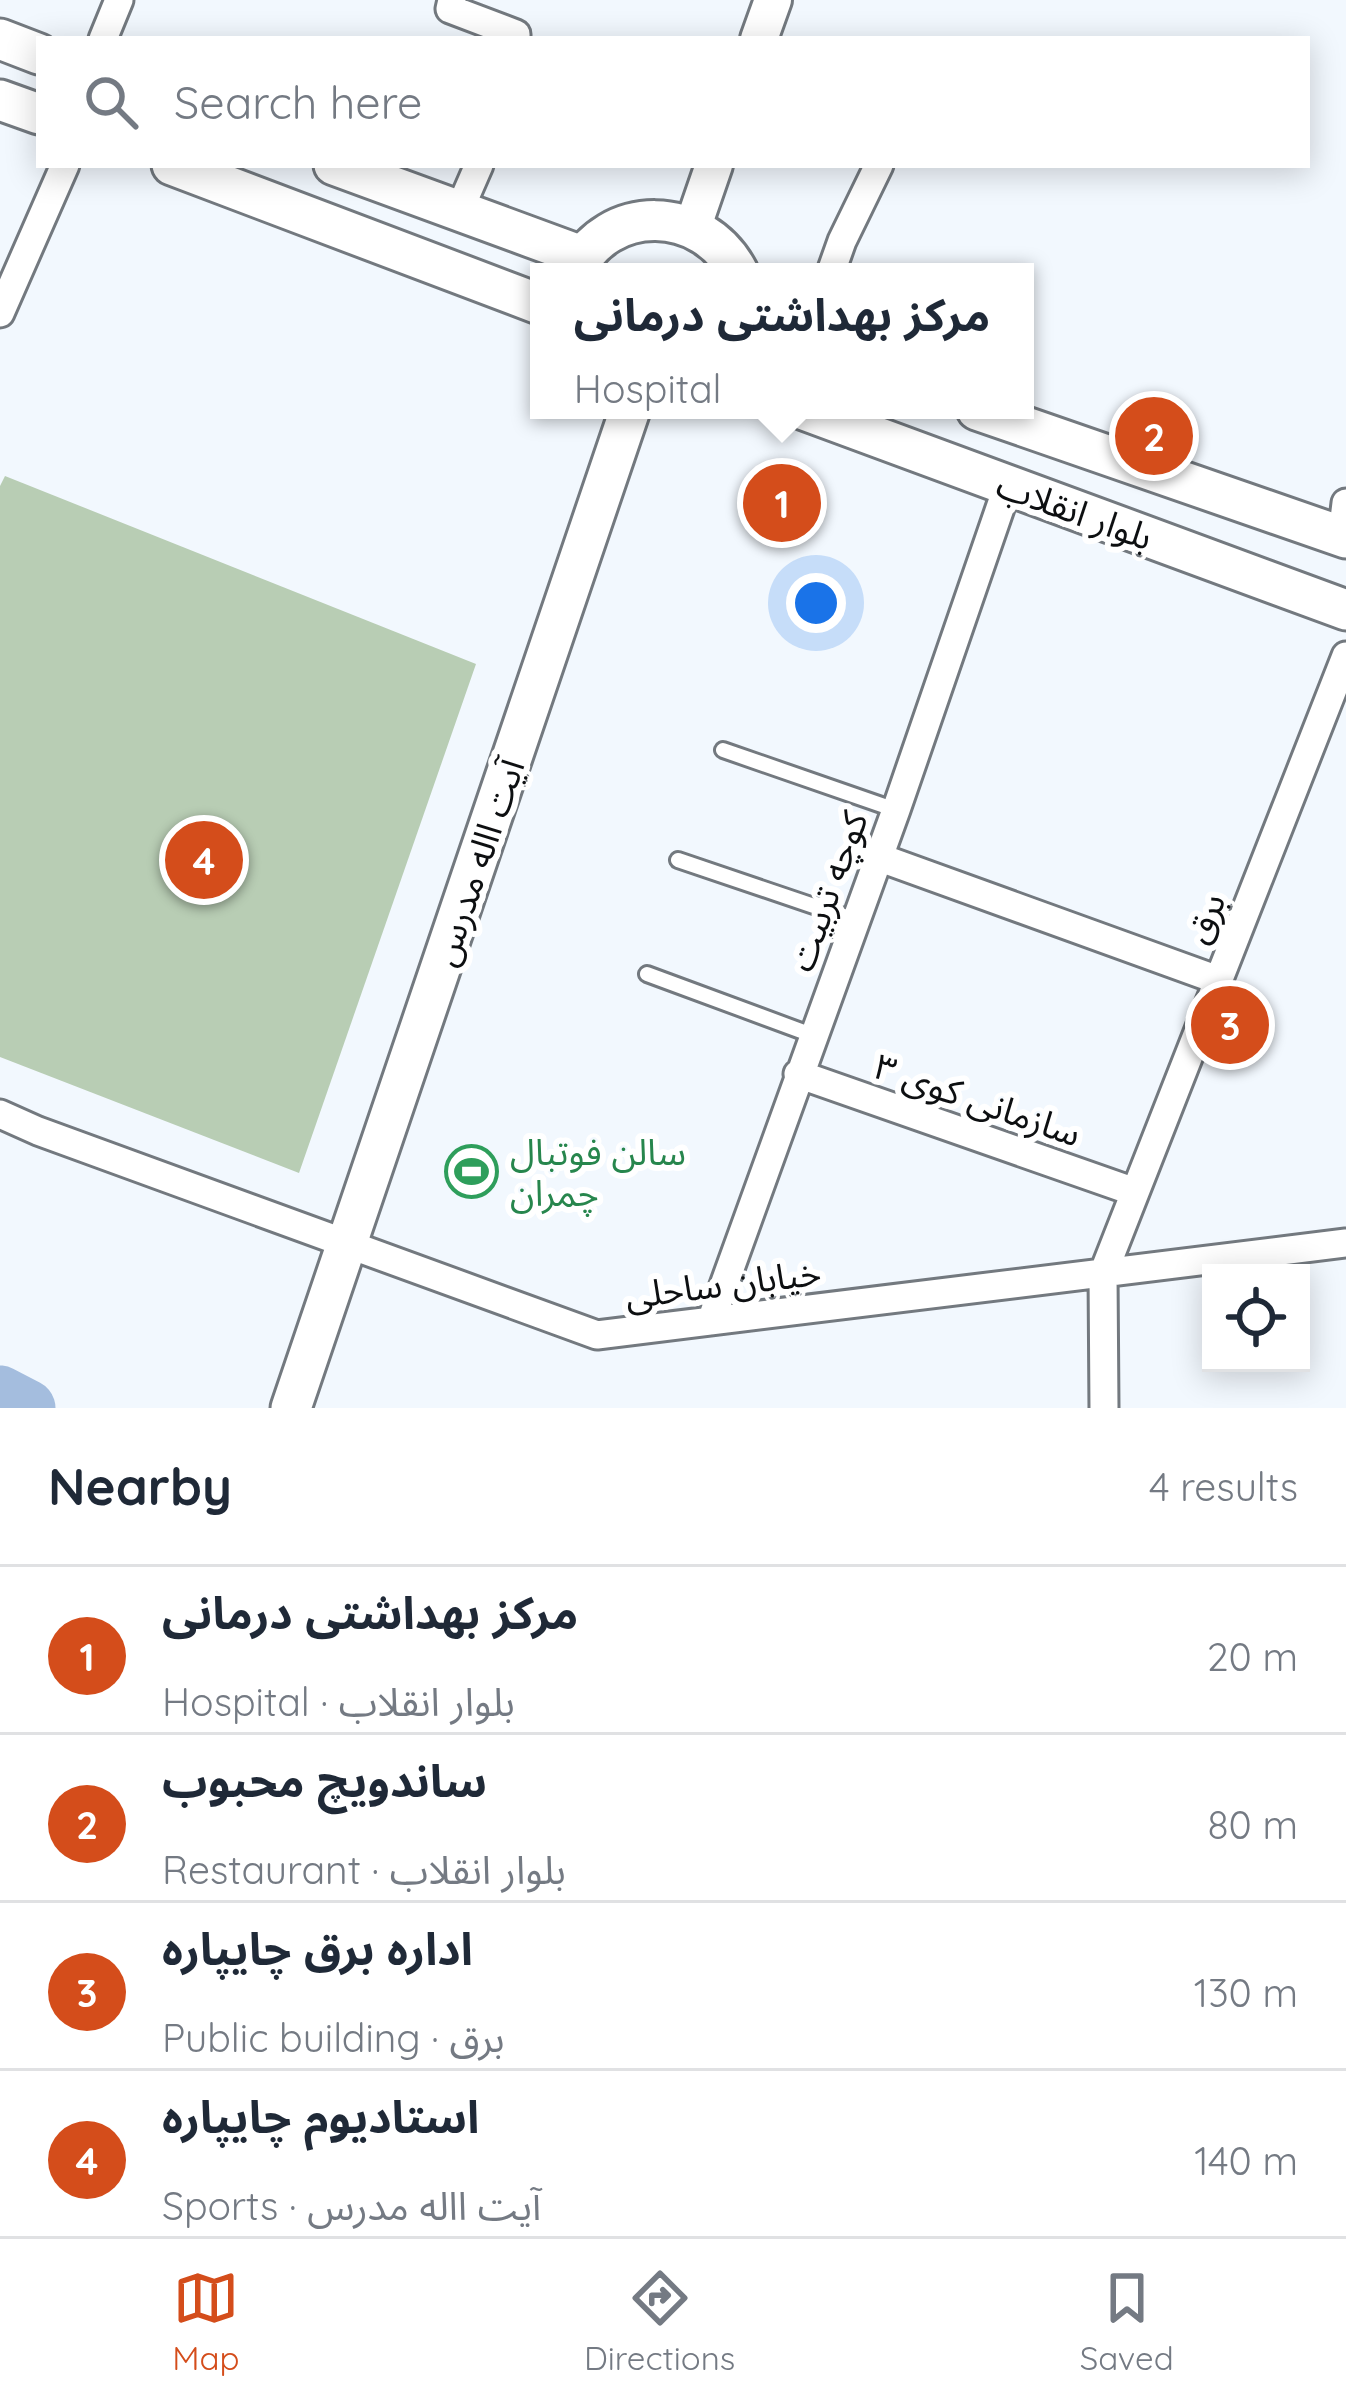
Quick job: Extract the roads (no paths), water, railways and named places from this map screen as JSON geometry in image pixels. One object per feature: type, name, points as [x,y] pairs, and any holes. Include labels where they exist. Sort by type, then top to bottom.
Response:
[{"type":"main road","points":[[0,39],[36,53]]},
{"type":"main road","points":[[0,100],[36,113]]},
{"type":"main road","points":[[180,168],[530,301]]},
{"type":"main road","points":[[342,168],[459,211],[576,263]]},
{"type":"main road","points":[[579,263],[604,235],[632,222],[663,218],[693,226],[718,243],[732,263]]},
{"type":"main road","name":"آیت االه مدرس","points":[[291,1408],[627,419]]},
{"type":"main road","name":"بلوار انقلاب","points":[[829,419],[1346,610]]},
{"type":"main road","name":"بلوار انقلاب","points":[[1006,419],[1345,526]]},
{"type":"street","points":[[104,36],[119,0]]},
{"type":"street","points":[[452,0],[450,9],[516,36]]},
{"type":"street","points":[[760,36],[773,0]]},
{"type":"street","points":[[0,313],[64,168]]},
{"type":"street","points":[[459,211],[478,168]]},
{"type":"street","points":[[693,226],[713,168]]},
{"type":"street","points":[[834,263],[870,169]]},
{"type":"street","name":"کوچه تربیت","points":[[711,1321],[896,810],[1007,485]]},
{"type":"street","name":"برق","points":[[1103,1274],[1346,656]]},
{"type":"street","points":[[878,857],[1218,980]]},
{"type":"street","name":"سازمانی کوی ۳","points":[[798,1074],[1135,1192]]},
{"type":"street","name":"خیابان ساحلی","points":[[0,1114],[597,1335],[1346,1243]]},
{"type":"street","points":[[1103,1274],[1104,1408]]},
{"type":"lane","points":[[723,750],[896,810]]},
{"type":"lane","points":[[678,860],[855,920]]},
{"type":"lane","points":[[647,974],[812,1035]]},
{"type":"waterway","points":[[0,1394],[27,1408]]},
{"type":"place","name":"ساندویچ محبوب","points":[[1154,436]]},
{"type":"place","name":"مرکز بهداشتی درمانی","points":[[782,503]]},
{"type":"place","name":"استادیوم چایپاره","points":[[204,860]]},
{"type":"place","name":"اداره برق چایپاره","points":[[1230,1025]]},
{"type":"place","name":"سالن فوتبال چمران","points":[[471,1172]]}]
